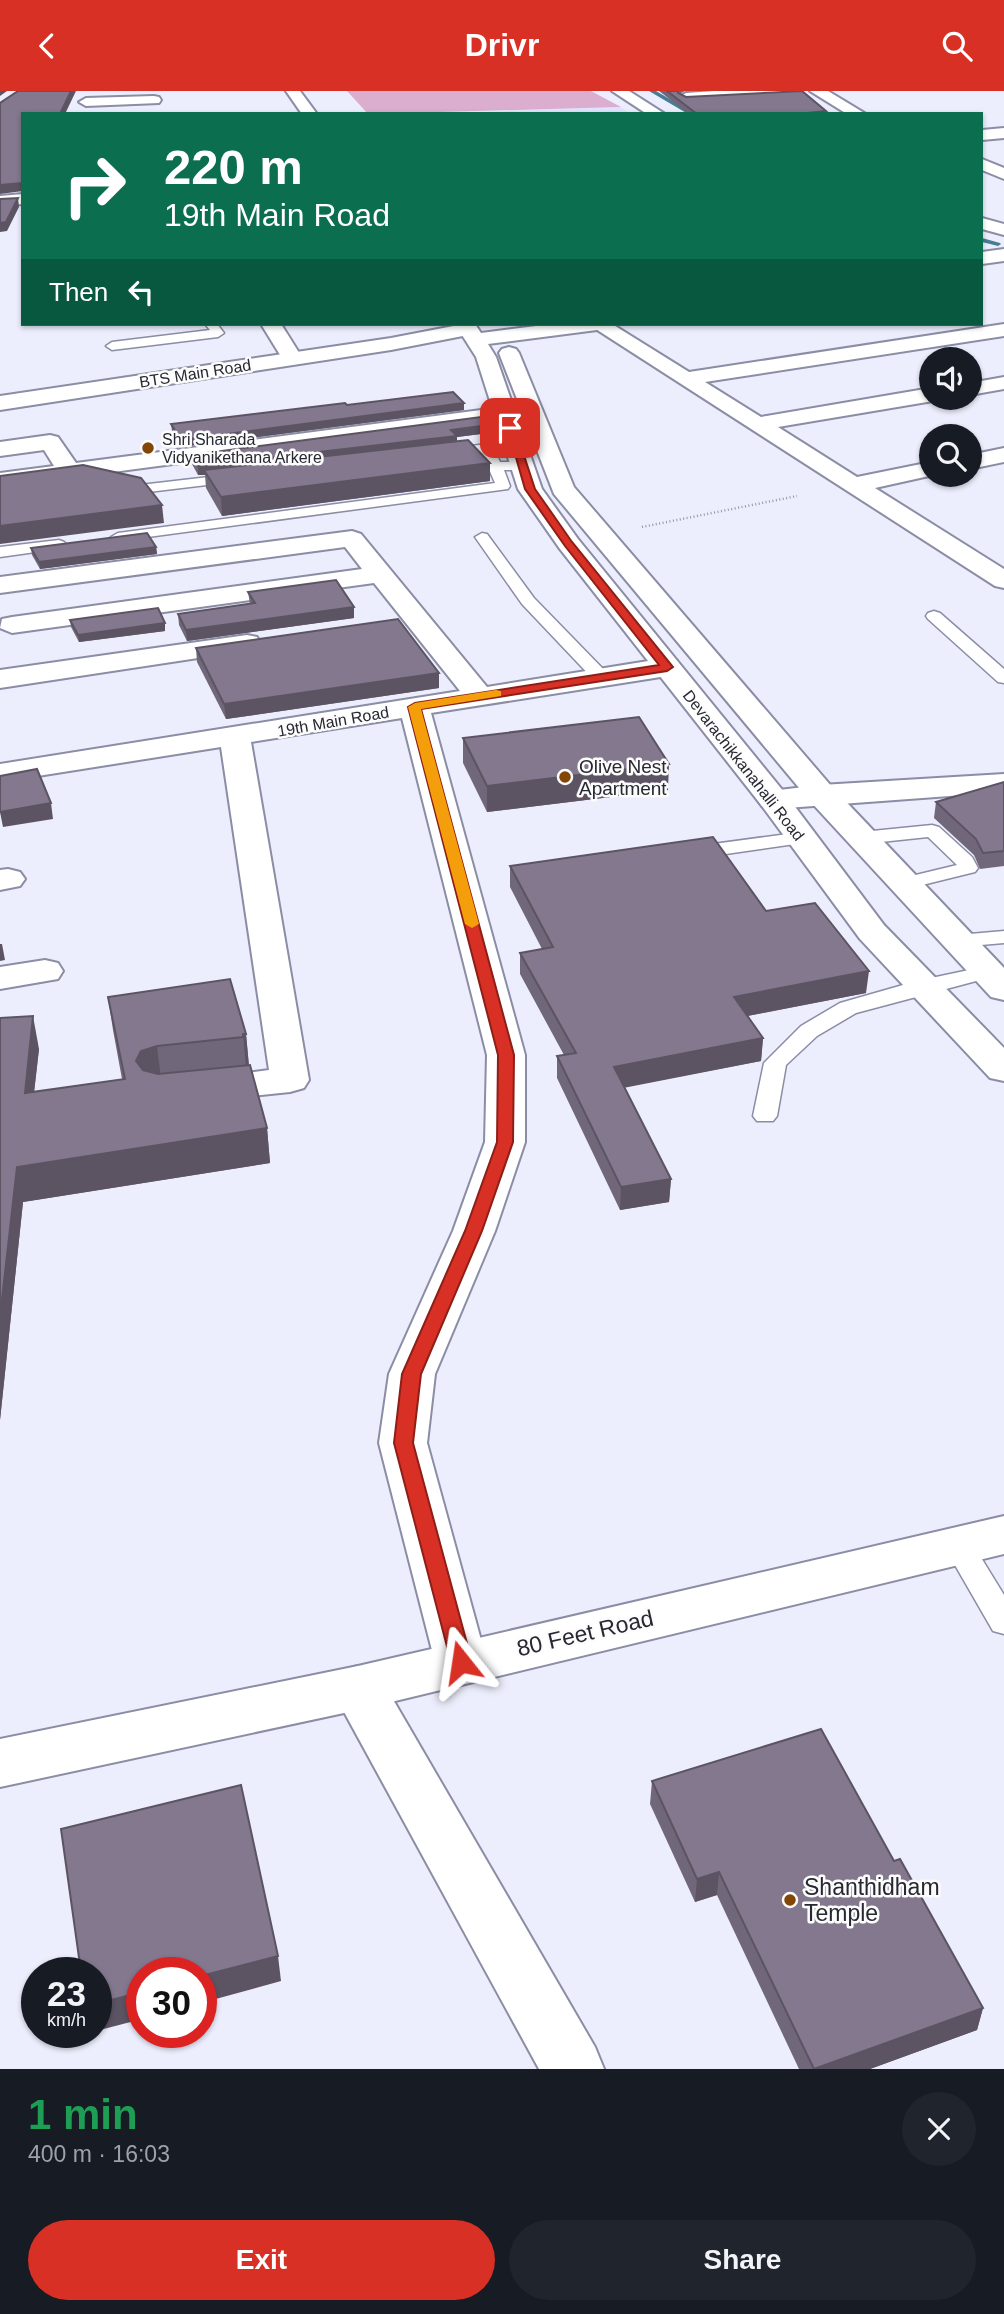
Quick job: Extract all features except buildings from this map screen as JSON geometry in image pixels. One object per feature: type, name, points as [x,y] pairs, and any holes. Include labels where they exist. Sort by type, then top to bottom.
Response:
[{"type":"street","points":[[293,91],[309,112]]},
{"type":"street","points":[[619,91],[655,112]]},
{"type":"street","points":[[686,97],[791,91]]},
{"type":"street","points":[[817,91],[855,112]]},
{"type":"street","points":[[86,102],[155,101]]},
{"type":"street","points":[[983,135],[1004,133]]},
{"type":"street","points":[[983,164],[1004,174]]},
{"type":"street","points":[[0,201],[21,199]]},
{"type":"street","points":[[983,223],[1004,230]]},
{"type":"street","points":[[983,258],[1004,255]]},
{"type":"street","points":[[983,270],[1004,267]]},
{"type":"street","points":[[272,326],[292,359]]},
{"type":"street","name":"BTS Main Road","points":[[0,403],[487,329],[554,326]]},
{"type":"street","points":[[601,326],[1001,575]]},
{"type":"street","name":"Devarachikkanahalli Road","points":[[487,329],[486,357],[504,414],[508,466],[530,489],[569,544],[773,799],[872,932],[1004,1070]]},
{"type":"street","name":"Devarachikkanahalli Road","points":[[487,329],[563,489],[821,794],[996,981]]},
{"type":"street","points":[[685,379],[1004,330]]},
{"type":"street","points":[[982,387],[1004,383]]},
{"type":"street","points":[[758,424],[919,397]]},
{"type":"street","points":[[0,480],[504,414]]},
{"type":"street","points":[[0,449],[50,442],[69,470]]},
{"type":"street","points":[[982,460],[1004,455]]},
{"type":"street","points":[[854,485],[919,472]]},
{"type":"street","points":[[0,585],[352,539],[380,574],[404,622],[479,696]]},
{"type":"street","points":[[6,618],[380,574]]},
{"type":"street","points":[[6,618],[53,670]]},
{"type":"street","points":[[0,679],[269,640]]},
{"type":"street","name":"19th Main Road","points":[[0,773],[667,667]]},
{"type":"street","points":[[415,707],[506,1055],[505,1142],[474,1231],[412,1374],[403,1443],[461,1662]]},
{"type":"street","points":[[175,1092],[290,1080],[235,737]]},
{"type":"street","points":[[773,799],[1004,783]]},
{"type":"street","points":[[0,978],[45,971]]},
{"type":"street","name":"80 Feet Road","points":[[0,1763],[358,1688],[991,1539]]},
{"type":"street","points":[[358,1688],[573,2069]]},
{"type":"lane","points":[[111,346],[218,333],[213,326]]},
{"type":"lane","points":[[109,538],[503,486],[508,466],[487,448],[431,455]]},
{"type":"lane","points":[[0,489],[85,476],[139,489],[251,476]]},
{"type":"lane","points":[[482,537],[528,601],[601,677]]},
{"type":"lane","points":[[0,552],[68,544]]},
{"type":"lane","points":[[934,616],[1004,678]]},
{"type":"lane","points":[[862,838],[932,831],[965,861],[968,868],[906,883]]},
{"type":"lane","points":[[678,855],[802,838]]},
{"type":"lane","points":[[958,941],[1004,937]]},
{"type":"lane","points":[[765,1116],[775,1063],[809,1031],[848,1008],[925,986],[996,981]]},
{"type":"lane","points":[[991,1539],[1004,1622]]},
{"type":"path","points":[[600,535],[797,496]]},
{"type":"shaded area","points":[[347,91],[591,91],[621,107],[440,112],[366,112]]},
{"type":"shaded area","points":[[621,107],[627,112],[484,112]]},
{"type":"waterway","points":[[652,91],[689,112]]},
{"type":"waterway","points":[[983,240],[998,244]]},
{"type":"slow traffic","points":[[472,924],[415,707],[496,693]]},
{"type":"place","name":"Shri Sharada Vidyanikethana Arkere","points":[[148,448]]},
{"type":"place","name":"Olive Nest Apartment","points":[[565,777]]},
{"type":"place","name":"Shanthidham Temple","points":[[790,1900]]},
{"type":"route","points":[[461,1662],[403,1443],[412,1374],[436,1312],[474,1231],[505,1142],[506,1055],[415,707],[667,667],[569,544],[530,489],[510,428]]}]
